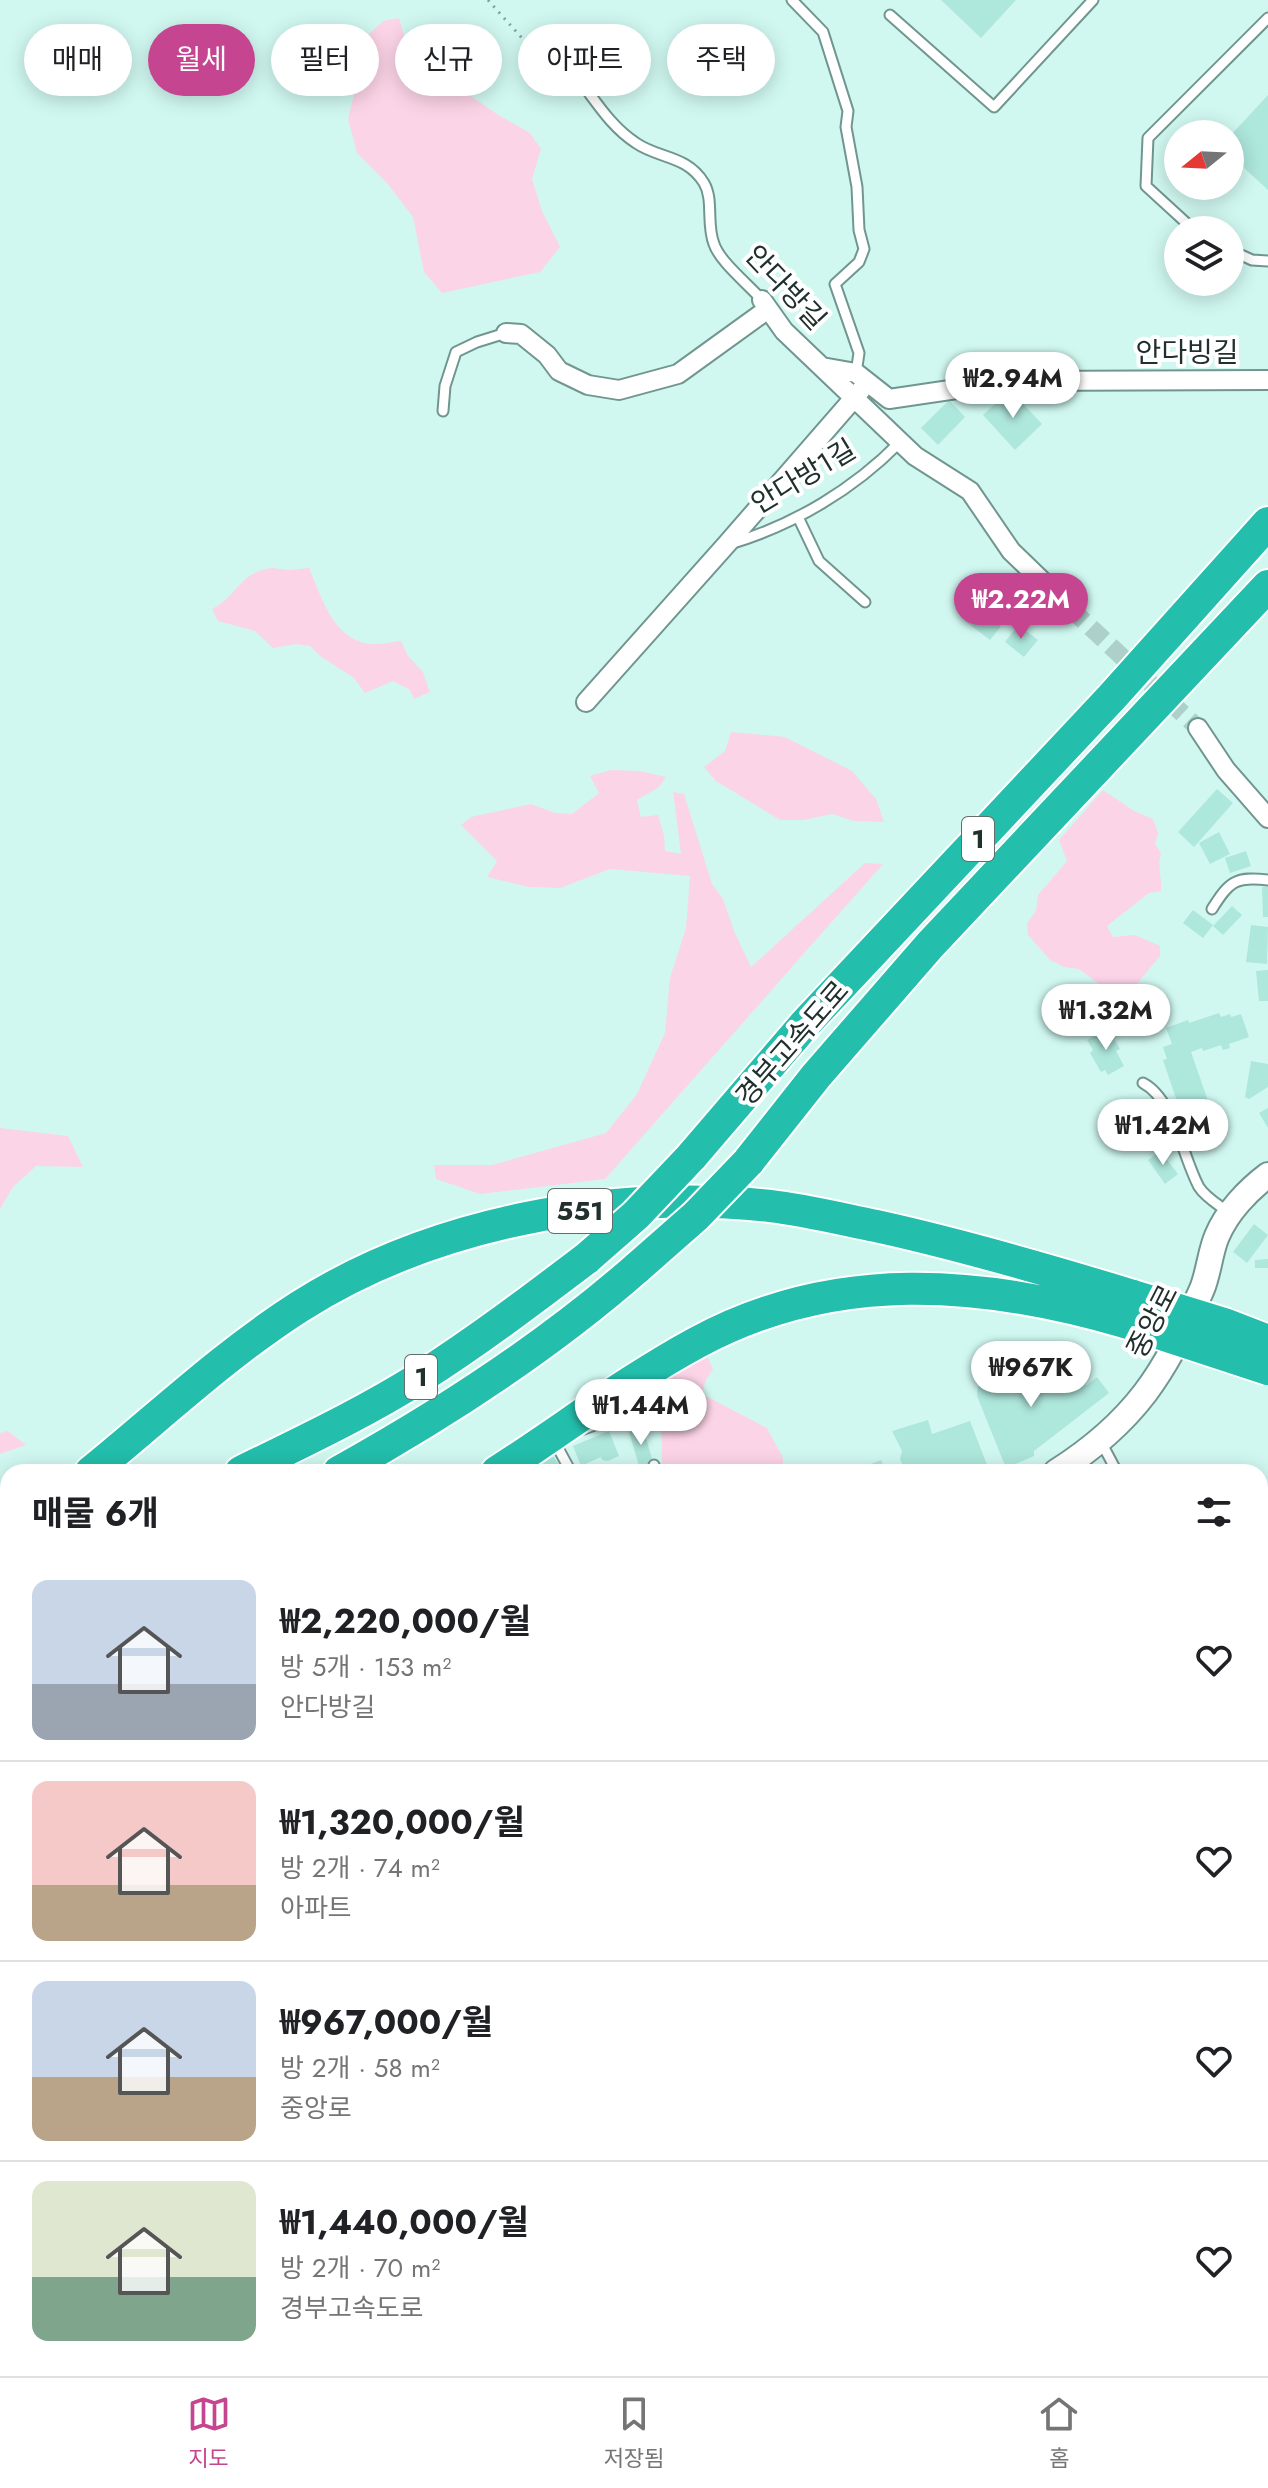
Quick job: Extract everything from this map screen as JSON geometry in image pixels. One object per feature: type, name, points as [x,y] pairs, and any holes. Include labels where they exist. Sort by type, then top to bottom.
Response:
[{"type":"highway","name":"경부고속도로","points":[[257,1464],[350,1418],[420,1378],[587,1258],[636,1215],[691,1157],[805,1024],[1111,698],[1268,523]]},
{"type":"highway","name":"경부고속도로","points":[[353,1464],[402,1437],[508,1368],[598,1302],[696,1216],[748,1162],[816,1076],[930,945],[1268,586]]},
{"type":"highway","name":"551","points":[[100,1464],[222,1360],[301,1306],[378,1265],[433,1242],[484,1227],[528,1218],[656,1202],[771,1206],[931,1238],[1130,1310],[1268,1369]]},
{"type":"highway","name":"551","points":[[509,1464],[629,1382],[699,1341],[750,1317],[794,1303],[851,1292],[896,1287],[944,1288],[1224,1324],[1268,1341]]},
{"type":"main road","name":"중앙로","points":[[1069,1464],[1130,1413],[1162,1372],[1204,1284],[1217,1236],[1245,1195],[1268,1175]]},
{"type":"street","points":[[506,333],[521,334],[547,355],[559,371],[588,385],[619,390],[678,374],[765,305]]},
{"type":"street","name":"안다방길","points":[[765,305],[784,331],[915,456],[970,491],[1011,551],[1071,609]]},
{"type":"street","points":[[822,367],[863,378],[889,399],[877,419]]},
{"type":"street","points":[[586,702],[726,545],[853,396],[863,378]]},
{"type":"street","name":"안다빙길","points":[[889,399],[1011,381],[1268,380]]},
{"type":"street","points":[[1198,728],[1226,770],[1268,818]]},
{"type":"lane","name":"안다방길","points":[[792,0],[823,32],[848,111],[846,127],[864,249],[859,262],[835,284],[859,353],[863,378]]},
{"type":"lane","points":[[890,15],[994,107],[1093,0]]},
{"type":"lane","points":[[1179,216],[1146,186],[1148,138],[1268,18]]},
{"type":"lane","name":"안다방길","points":[[591,96],[610,122],[638,145],[685,163],[704,183],[710,200],[708,225],[720,257],[745,280],[765,305]]},
{"type":"lane","points":[[1244,256],[1268,261]]},
{"type":"lane","points":[[443,411],[445,386],[456,352],[506,333]]},
{"type":"lane","name":"안다방1길","points":[[726,545],[762,535],[798,517],[875,467],[900,442]]},
{"type":"lane","points":[[798,517],[819,561],[865,602]]},
{"type":"lane","points":[[1212,909],[1223,890],[1233,882],[1244,878],[1268,880]]},
{"type":"lane","points":[[1143,1083],[1153,1088],[1167,1110],[1201,1191],[1231,1214]]},
{"type":"lane","points":[[568,1464],[562,1444],[603,1422]]},
{"type":"lane","points":[[1100,1440],[1113,1464]]},
{"type":"path","points":[[488,0],[518,34]]},
{"type":"shaded area","points":[[399,18],[401,24],[395,24],[395,96],[471,96],[530,133],[541,149],[532,179],[542,211],[560,247],[540,272],[442,293],[424,272],[413,217],[387,183],[357,153],[348,119],[353,96],[379,96],[379,25]]},
{"type":"shaded area","points":[[272,568],[309,568],[337,625],[356,640],[369,644],[401,641],[408,656],[423,672],[430,692],[414,699],[410,690],[393,681],[365,693],[354,678],[310,646],[296,644],[273,648],[255,631],[218,621],[212,609],[252,574]]},
{"type":"shaded area","points":[[731,732],[785,737],[852,771],[876,799],[884,822],[854,821],[832,814],[804,820],[780,820],[716,781],[704,767],[725,751]]},
{"type":"shaded area","points":[[611,770],[640,771],[666,777],[659,787],[637,800],[641,817],[658,815],[665,851],[681,854],[673,792],[684,794],[712,884],[723,899],[751,967],[865,863],[883,864],[605,1179],[480,1194],[436,1179],[434,1165],[492,1165],[606,1133],[637,1094],[665,1033],[670,978],[686,928],[690,876],[610,869],[560,888],[528,887],[487,877],[497,861],[461,825],[471,817],[531,804],[555,813],[572,814],[599,793],[590,776]]},
{"type":"shaded area","points":[[1103,790],[1134,811],[1153,819],[1158,833],[1155,844],[1161,853],[1161,891],[1149,893],[1107,926],[1113,937],[1135,935],[1160,946],[1160,956],[1132,990],[1124,992],[1114,985],[1104,988],[1079,969],[1064,967],[1050,960],[1028,935],[1027,923],[1036,911],[1038,895],[1067,861],[1059,840]]},
{"type":"shaded area","points":[[0,1128],[68,1136],[83,1167],[36,1166],[13,1187],[0,1209]]},
{"type":"shaded area","points":[[707,1356],[713,1369],[702,1394],[767,1428],[783,1458],[783,1464],[662,1464],[661,1398],[651,1395],[646,1398],[647,1390],[691,1362]]},
{"type":"shaded area","points":[[8,1431],[26,1445],[0,1454],[0,1433]]},
{"type":"building","points":[[941,0],[1016,0],[981,38]]},
{"type":"building","points":[[1268,95],[1268,190],[1244,168],[1244,121]]},
{"type":"building","points":[[1010,390],[1042,424],[1015,450],[983,415]]},
{"type":"building","points":[[949,400],[965,417],[938,445],[921,428]]},
{"type":"building","points":[[980,601],[993,612],[990,617],[1001,626],[990,640],[965,621]]},
{"type":"building","points":[[1018,625],[1038,640],[1024,657],[1005,642]]},
{"type":"building","points":[[1217,789],[1233,803],[1194,847],[1178,832]]},
{"type":"building","points":[[1219,832],[1230,854],[1210,864],[1199,843]]},
{"type":"building","points":[[1246,851],[1251,866],[1230,873],[1225,858]]},
{"type":"building","points":[[1262,887],[1268,887],[1268,917],[1263,917]]},
{"type":"building","points":[[1232,906],[1242,915],[1223,935],[1213,926]]},
{"type":"building","points":[[1193,910],[1213,925],[1203,938],[1183,923]]},
{"type":"building","points":[[1251,925],[1268,927],[1267,964],[1246,962]]},
{"type":"building","points":[[1268,970],[1268,1001],[1259,1001],[1256,971]]},
{"type":"building","points":[[1219,1013],[1221,1017],[1241,1014],[1249,1037],[1229,1044],[1230,1048],[1223,1050],[1221,1045],[1191,1052],[1215,1121],[1187,1131],[1163,1060],[1167,1059],[1163,1047],[1172,1044],[1166,1028]]},
{"type":"building","points":[[1108,1028],[1120,1049],[1116,1051],[1124,1066],[1108,1075],[1105,1070],[1101,1072],[1090,1053],[1093,1050],[1087,1040]]},
{"type":"building","points":[[1251,1061],[1268,1064],[1268,1087],[1249,1099],[1245,1097]]},
{"type":"building","points":[[1268,1108],[1268,1128],[1259,1113]]},
{"type":"building","points":[[1160,1151],[1178,1174],[1165,1184],[1148,1160]]},
{"type":"building","points":[[1254,1224],[1268,1235],[1247,1263],[1233,1252]]},
{"type":"building","points":[[1268,1259],[1268,1268],[1255,1268],[1255,1260]]},
{"type":"building","points":[[989,1365],[1087,1385],[1097,1377],[1109,1393],[1034,1451],[1034,1456],[1015,1464],[1004,1464],[977,1396],[978,1386],[983,1382]]},
{"type":"building","points":[[928,1420],[932,1434],[970,1421],[987,1464],[902,1464],[902,1451],[892,1431]]},
{"type":"building","points":[[643,1428],[653,1462],[638,1464],[629,1432]]},
{"type":"building","points":[[609,1431],[619,1456],[608,1461],[601,1457],[580,1464],[573,1446]]},
{"type":"building","points":[[553,1456],[558,1464],[542,1464]]},
{"type":"tunnel","points":[[1071,609],[1198,728]]}]
